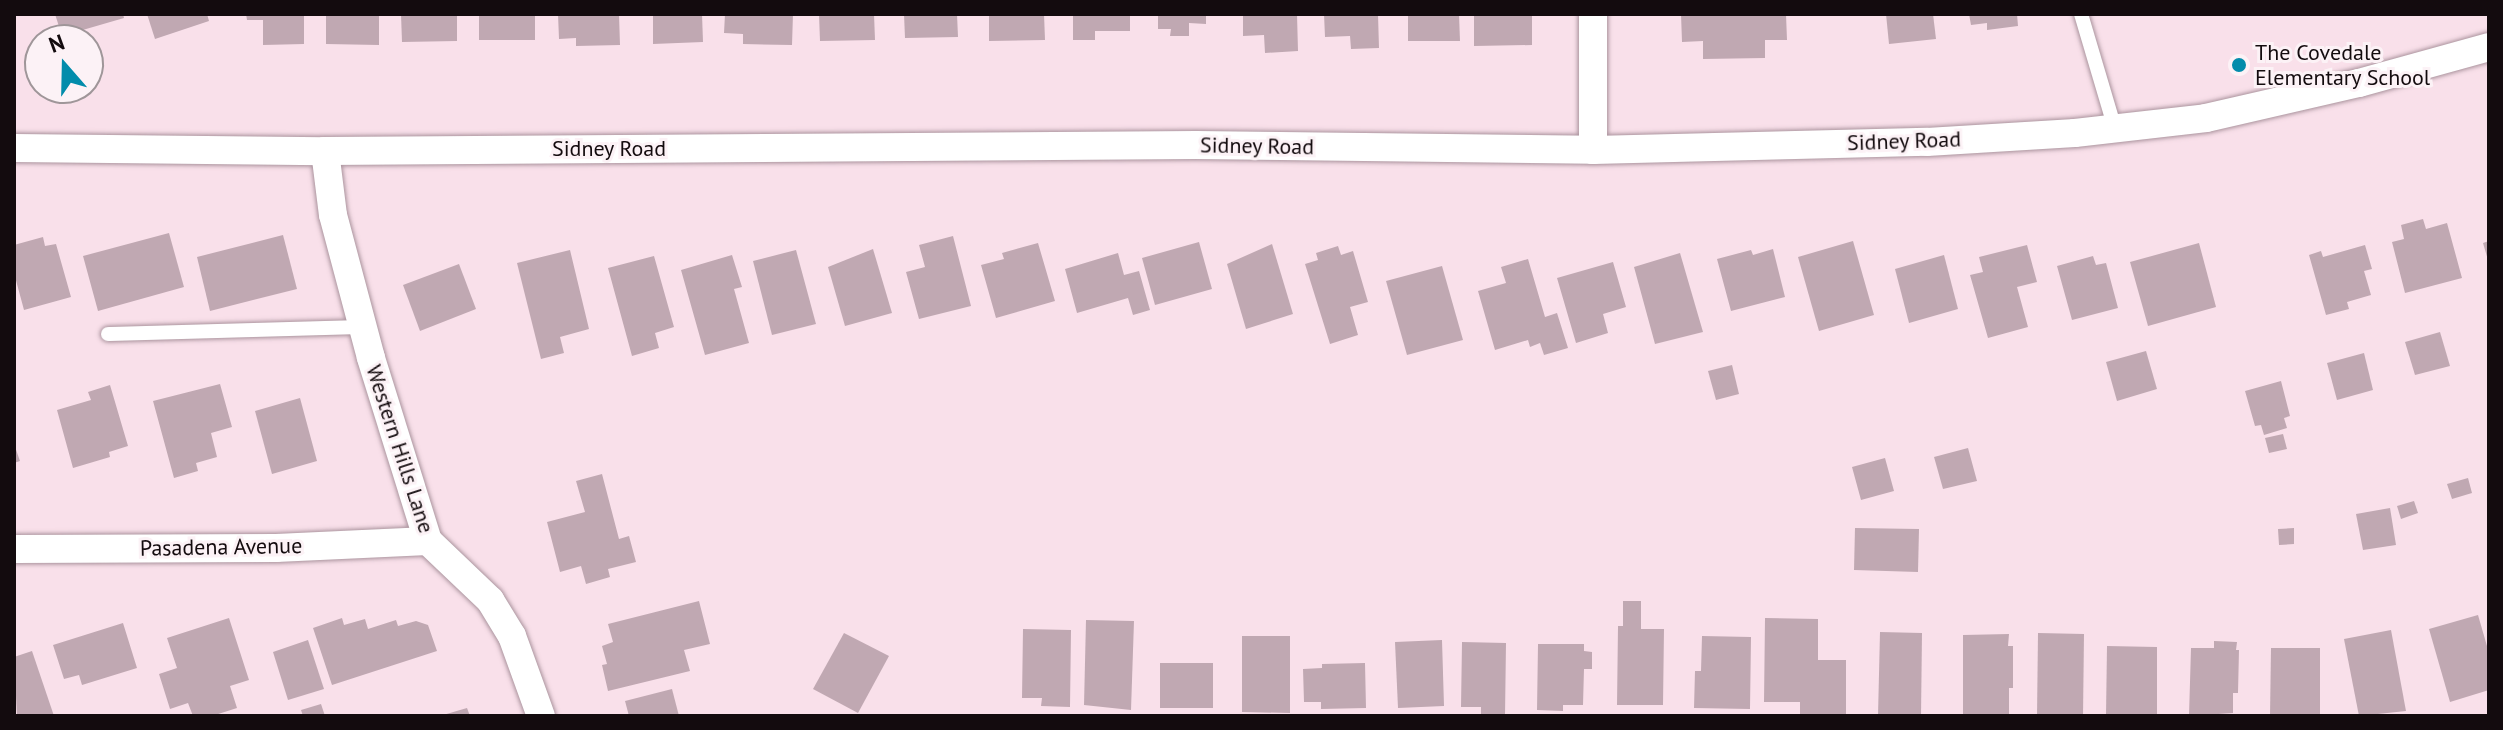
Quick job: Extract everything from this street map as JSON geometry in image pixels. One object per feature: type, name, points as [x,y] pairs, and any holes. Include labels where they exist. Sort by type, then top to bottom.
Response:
[{"type":"street","points":[[1593,14],[1593,150]]},
{"type":"street","name":"Sidney Road","points":[[14,148],[325,151],[1180,145],[1593,150],[1927,142],[2115,129],[2206,118],[2359,83],[2489,47]]},
{"type":"street","name":"Western Hills Lane","points":[[325,151],[333,215],[363,327],[428,541],[490,600],[512,636],[541,716]]},
{"type":"street","name":"Pasadena Avenue","points":[[14,549],[276,548],[428,541]]},
{"type":"lane","points":[[2081,14],[2115,129]]},
{"type":"lane","points":[[108,334],[363,327]]},
{"type":"building","points":[[55,14],[123,14],[124,18],[103,24],[58,24]]},
{"type":"building","points":[[147,14],[207,14],[209,21],[155,39]]},
{"type":"building","points":[[246,14],[304,14],[304,44],[263,45],[263,20],[247,20]]},
{"type":"building","points":[[326,14],[379,14],[379,45],[326,44]]},
{"type":"building","points":[[401,14],[457,14],[457,41],[402,42]]},
{"type":"building","points":[[479,14],[535,14],[535,40],[479,40]]},
{"type":"building","points":[[558,14],[619,14],[620,45],[576,46],[576,38],[559,39]]},
{"type":"building","points":[[653,14],[702,14],[703,42],[653,44]]},
{"type":"building","points":[[725,14],[793,14],[792,45],[743,44],[743,34],[724,33]]},
{"type":"building","points":[[819,14],[874,14],[875,40],[820,41]]},
{"type":"building","points":[[904,14],[957,14],[958,37],[905,38]]},
{"type":"building","points":[[989,14],[1044,14],[1045,40],[989,41]]},
{"type":"building","points":[[1073,14],[1130,14],[1130,31],[1095,31],[1095,40],[1073,40]]},
{"type":"building","points":[[1158,14],[1206,14],[1206,24],[1189,23],[1189,36],[1170,36],[1171,29],[1158,29]]},
{"type":"building","points":[[1243,14],[1297,14],[1298,51],[1265,53],[1264,35],[1243,36]]},
{"type":"building","points":[[1324,14],[1378,14],[1379,48],[1351,49],[1350,36],[1325,37]]},
{"type":"building","points":[[1408,14],[1459,14],[1460,41],[1408,41]]},
{"type":"building","points":[[1474,14],[1532,14],[1532,45],[1474,46]]},
{"type":"building","points":[[1681,14],[1786,14],[1787,40],[1765,40],[1765,58],[1703,59],[1703,41],[1682,42]]},
{"type":"building","points":[[1886,14],[1933,14],[1936,39],[1889,44]]},
{"type":"building","points":[[1969,14],[2017,14],[2018,26],[1987,30],[1987,23],[1971,25]]},
{"type":"building","points":[[2423,219],[2426,229],[2447,223],[2462,278],[2405,293],[2392,242],[2404,239],[2401,225]]},
{"type":"building","points":[[169,233],[184,287],[98,311],[83,256]]},
{"type":"building","points":[[283,235],[297,289],[210,311],[197,257]]},
{"type":"building","points":[[953,236],[971,306],[919,319],[906,272],[925,267],[919,245]]},
{"type":"building","points":[[43,237],[45,246],[56,244],[71,297],[24,310],[14,273],[14,245]]},
{"type":"building","points":[[1853,241],[1874,315],[1819,331],[1798,257]]},
{"type":"building","points":[[2489,241],[2489,260],[2488,260],[2483,243]]},
{"type":"building","points":[[1199,242],[1212,289],[1155,305],[1142,258]]},
{"type":"building","points":[[1038,243],[1055,301],[996,318],[981,265],[1004,259],[1002,253]]},
{"type":"building","points":[[2199,243],[2216,307],[2148,326],[2130,262]]},
{"type":"building","points":[[1272,244],[1293,314],[1246,329],[1227,264]]},
{"type":"building","points":[[2027,245],[2037,282],[2017,287],[2028,327],[1988,338],[1970,275],[1983,272],[1979,257]]},
{"type":"building","points":[[2365,245],[2372,269],[2364,271],[2371,295],[2347,302],[2349,309],[2326,315],[2309,255],[2321,251],[2323,257]]},
{"type":"building","points":[[1338,246],[1341,255],[1353,251],[1368,302],[1350,307],[1358,335],[1330,344],[1305,264],[1318,260],[1316,253]]},
{"type":"building","points":[[873,249],[892,313],[845,326],[828,267]]},
{"type":"building","points":[[1773,249],[1785,297],[1731,311],[1717,259],[1751,250],[1753,255]]},
{"type":"building","points":[[570,250],[589,329],[560,337],[564,353],[541,359],[517,263]]},
{"type":"building","points":[[796,250],[816,324],[772,335],[753,261]]},
{"type":"building","points":[[1118,253],[1124,275],[1139,271],[1150,310],[1133,315],[1128,298],[1077,313],[1065,269]]},
{"type":"building","points":[[1680,253],[1703,332],[1655,344],[1634,267]]},
{"type":"building","points":[[732,255],[742,287],[734,289],[749,343],[705,355],[681,270]]},
{"type":"building","points":[[1944,255],[1958,309],[1909,323],[1895,269]]},
{"type":"building","points":[[654,256],[674,327],[655,333],[659,348],[632,356],[608,268]]},
{"type":"building","points":[[2093,256],[2096,265],[2106,263],[2118,308],[2072,320],[2057,266]]},
{"type":"building","points":[[1528,259],[1545,317],[1557,313],[1568,348],[1544,355],[1540,343],[1530,347],[1528,340],[1495,350],[1478,291],[1506,283],[1501,267]]},
{"type":"building","points":[[1613,262],[1626,307],[1603,314],[1608,333],[1576,343],[1557,278]]},
{"type":"building","points":[[459,264],[476,309],[420,331],[403,285]]},
{"type":"building","points":[[1442,266],[1463,340],[1407,355],[1386,281]]},
{"type":"building","points":[[2440,332],[2450,366],[2415,375],[2405,342]]},
{"type":"building","points":[[2146,351],[2157,389],[2117,401],[2106,362]]},
{"type":"building","points":[[2364,353],[2373,390],[2337,400],[2327,363]]},
{"type":"building","points":[[1732,365],[1739,394],[1716,400],[1708,371]]},
{"type":"building","points":[[2281,381],[2290,416],[2284,418],[2287,428],[2264,435],[2261,425],[2255,426],[2245,391]]},
{"type":"building","points":[[220,384],[232,427],[211,433],[217,457],[196,463],[198,471],[174,478],[153,401]]},
{"type":"building","points":[[110,385],[128,446],[109,452],[110,457],[73,468],[57,410],[91,400],[88,392]]},
{"type":"building","points":[[300,398],[317,461],[272,474],[255,411]]},
{"type":"building","points":[[2283,434],[2287,449],[2269,453],[2265,438]]},
{"type":"building","points":[[14,444],[20,461],[14,463]]},
{"type":"building","points":[[1968,448],[1977,481],[1943,489],[1934,457]]},
{"type":"building","points":[[1885,458],[1894,491],[1861,500],[1852,467]]},
{"type":"building","points":[[602,474],[619,539],[629,536],[636,562],[608,569],[610,577],[586,584],[581,566],[560,572],[547,522],[585,512],[576,481]]},
{"type":"building","points":[[2468,478],[2472,493],[2452,499],[2447,484]]},
{"type":"building","points":[[2414,501],[2418,513],[2401,519],[2397,506]]},
{"type":"building","points":[[2390,508],[2396,545],[2363,550],[2356,514]]},
{"type":"building","points":[[1855,528],[1919,529],[1918,572],[1854,570]]},
{"type":"building","points":[[2294,528],[2294,544],[2279,545],[2278,529]]},
{"type":"building","points":[[699,601],[710,644],[684,650],[690,671],[608,691],[602,665],[607,664],[602,646],[613,642],[608,624]]},
{"type":"building","points":[[1623,601],[1641,601],[1641,629],[1664,629],[1663,705],[1617,705],[1618,626],[1623,626]]},
{"type":"building","points":[[2478,615],[2489,653],[2489,690],[2450,702],[2429,629]]},
{"type":"building","points":[[229,618],[249,680],[230,686],[237,708],[212,716],[193,716],[188,703],[170,709],[159,674],[177,668],[167,638]]},
{"type":"building","points":[[342,618],[344,625],[365,619],[368,629],[396,620],[398,626],[416,621],[428,625],[437,651],[332,685],[313,628]]},
{"type":"building","points":[[1765,618],[1818,619],[1818,660],[1846,660],[1846,716],[1800,716],[1800,702],[1764,702]]},
{"type":"building","points":[[1086,620],[1134,621],[1131,710],[1084,705]]},
{"type":"building","points":[[123,623],[137,668],[82,685],[79,675],[64,679],[53,645]]},
{"type":"building","points":[[1023,629],[1071,630],[1070,707],[1041,706],[1042,698],[1022,698]]},
{"type":"building","points":[[2391,630],[2406,711],[2359,716],[2344,639]]},
{"type":"building","points":[[1880,632],[1922,633],[1921,716],[1878,716]]},
{"type":"building","points":[[844,633],[889,656],[858,713],[813,689]]},
{"type":"building","points":[[2038,633],[2084,634],[2083,716],[2037,716]]},
{"type":"building","points":[[2009,634],[2008,646],[2013,646],[2013,688],[2009,688],[2009,716],[1963,716],[1963,635]]},
{"type":"building","points":[[1242,636],[1290,636],[1290,713],[1242,712]]},
{"type":"building","points":[[1702,636],[1751,637],[1750,709],[1694,708],[1695,671],[1701,671]]},
{"type":"building","points":[[308,640],[324,689],[288,700],[273,652]]},
{"type":"building","points":[[1442,640],[1444,706],[1398,708],[1395,642]]},
{"type":"building","points":[[2214,641],[2237,642],[2238,693],[2233,693],[2233,713],[2189,716],[2191,648],[2214,648]]},
{"type":"building","points":[[1462,642],[1506,643],[1505,716],[1481,716],[1481,707],[1461,707]]},
{"type":"building","points":[[1538,644],[1584,644],[1584,651],[1592,652],[1592,669],[1584,669],[1583,705],[1563,705],[1563,711],[1537,710]]},
{"type":"building","points":[[2107,646],[2157,647],[2157,715],[2106,715]]},
{"type":"building","points":[[2271,648],[2320,648],[2320,716],[2270,716]]},
{"type":"building","points":[[32,651],[54,716],[17,716],[14,657]]},
{"type":"building","points":[[1160,663],[1213,663],[1213,708],[1160,708]]},
{"type":"building","points":[[1365,663],[1366,708],[1321,709],[1321,702],[1304,702],[1303,669],[1322,668],[1322,664]]},
{"type":"building","points":[[672,689],[679,716],[629,716],[625,701]]},
{"type":"building","points":[[321,704],[325,716],[303,716],[301,710]]},
{"type":"building","points":[[467,708],[470,716],[443,716],[443,715]]},
{"type":"place","name":"The Covedale Elementary School","points":[[2239,65]]}]
